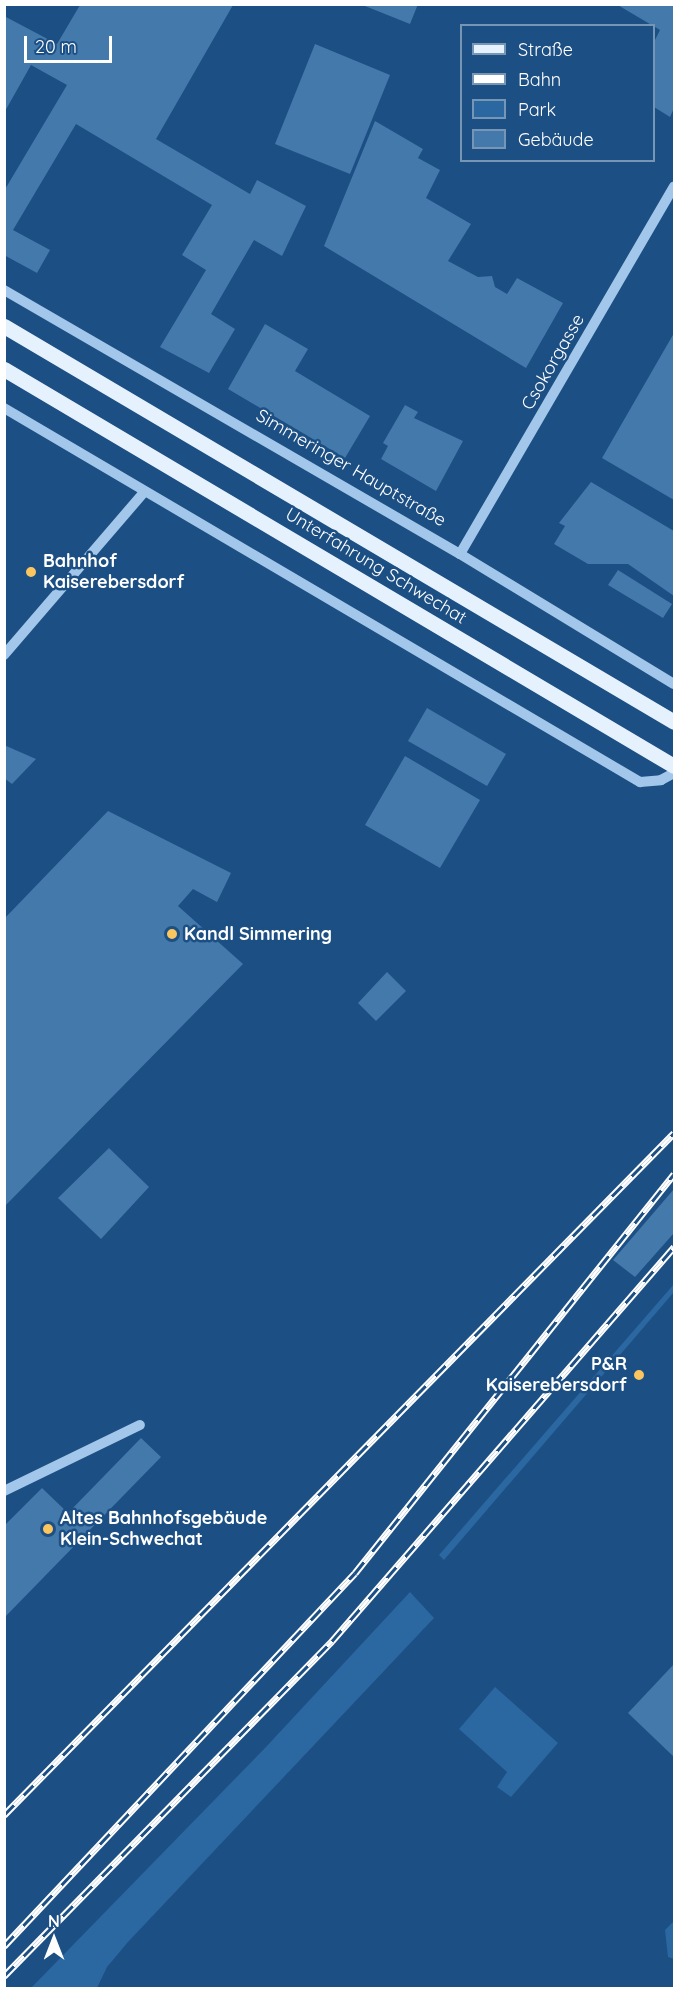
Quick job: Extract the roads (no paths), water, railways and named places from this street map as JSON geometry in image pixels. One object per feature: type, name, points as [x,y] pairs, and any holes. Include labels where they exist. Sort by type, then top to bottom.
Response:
[{"type":"main road","name":"Unterfahrung Schwechat","points":[[4,326],[675,722]]},
{"type":"main road","name":"Unterfahrung Schwechat","points":[[4,369],[675,766]]},
{"type":"street","name":"Csokorgasse","points":[[460,554],[675,187]]},
{"type":"street","name":"Simmeringer Hauptstraße","points":[[4,290],[460,554],[675,684]]},
{"type":"street","points":[[4,408],[640,782],[662,780],[675,773]]},
{"type":"street","points":[[4,655],[144,492]]},
{"type":"street","points":[[4,1491],[140,1425]]},
{"type":"railway","points":[[4,1815],[674,1133]]},
{"type":"railway","points":[[4,1946],[355,1573],[674,1174]]},
{"type":"railway","points":[[4,1976],[332,1641],[674,1247]]},
{"type":"place","name":"Bahnhof Kaiserebersdorf","points":[[31,572]]},
{"type":"place","name":"Kandl Simmering","points":[[172,934]]},
{"type":"place","name":"P&R Kaiserebersdorf","points":[[639,1375]]},
{"type":"place","name":"Altes Bahnhofsgebäude Klein-Schwechat","points":[[48,1529]]}]
